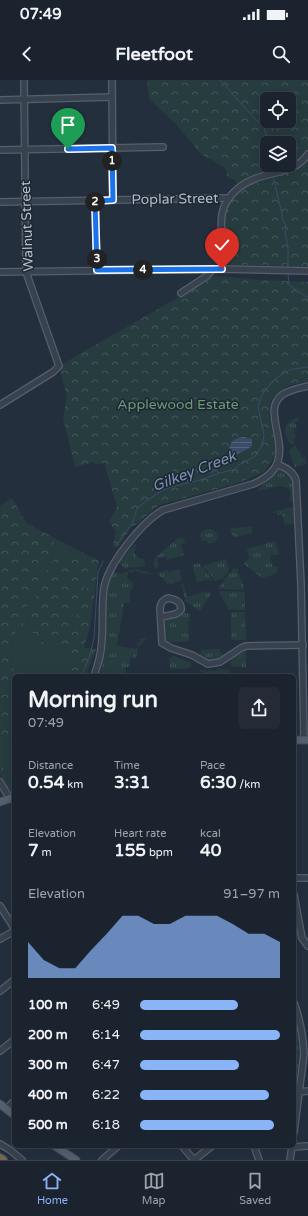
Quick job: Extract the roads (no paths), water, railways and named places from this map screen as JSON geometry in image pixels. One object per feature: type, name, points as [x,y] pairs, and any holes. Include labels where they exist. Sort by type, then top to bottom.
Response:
[{"type":"main road","points":[[0,802],[12,798]]},
{"type":"main road","points":[[3,1106],[12,1113]]},
{"type":"main road","points":[[58,1148],[76,1160]]},
{"type":"street","name":"Walnut Street","points":[[0,405],[53,372],[59,366],[26,272],[24,80]]},
{"type":"street","points":[[112,80],[113,200]]},
{"type":"street","points":[[0,100],[112,97]]},
{"type":"street","points":[[0,150],[163,147]]},
{"type":"street","points":[[222,269],[222,214],[229,198],[240,186],[254,179],[296,166],[306,160],[308,154]]},
{"type":"street","name":"Poplar Street","points":[[0,202],[229,198]]},
{"type":"street","points":[[95,201],[97,270]]},
{"type":"street","points":[[0,272],[193,269],[308,271]]},
{"type":"street","points":[[193,269],[198,272],[199,275],[197,283]]},
{"type":"street","points":[[181,293],[208,276],[213,269]]},
{"type":"street","points":[[95,674],[101,651],[104,590],[106,581],[112,568],[132,538],[154,516],[163,510],[258,482],[271,474],[282,451],[282,442],[274,416],[274,406],[282,394],[308,386]]},
{"type":"street","points":[[277,464],[290,470],[296,480],[306,740]]},
{"type":"street","points":[[161,617],[162,643],[171,648],[192,655],[208,664],[220,662],[246,646],[303,645]]},
{"type":"street","points":[[0,782],[12,798]]},
{"type":"street","points":[[296,878],[308,878]]},
{"type":"street","points":[[0,906],[12,926]]},
{"type":"street","points":[[296,906],[302,938],[308,946]]},
{"type":"street","points":[[0,939],[12,930]]},
{"type":"street","points":[[0,991],[12,982]]},
{"type":"street","points":[[296,1008],[305,1037],[296,1116]]},
{"type":"street","points":[[0,1051],[12,1042]]},
{"type":"street","points":[[299,1092],[308,1091]]},
{"type":"street","points":[[0,1144],[22,1160]]},
{"type":"street","points":[[296,1146],[308,1146]]},
{"type":"street","points":[[102,1160],[116,1148]]},
{"type":"street","points":[[184,1148],[194,1160],[209,1148]]},
{"type":"street","points":[[255,1148],[259,1160]]},
{"type":"street","points":[[290,1160],[292,1148]]},
{"type":"water","points":[[244,437],[252,439],[252,446],[244,451],[234,454],[229,452],[230,445],[233,441]]},
{"type":"waterway","name":"Gilkey Creek","points":[[220,80],[263,126],[266,136]]},
{"type":"waterway","name":"Gilkey Creek","points":[[273,176],[283,221],[286,225],[285,233],[288,247],[288,268]]},
{"type":"waterway","name":"Gilkey Creek","points":[[288,273],[289,285],[308,298]]},
{"type":"waterway","name":"Gilkey Creek","points":[[116,546],[133,522],[137,508],[161,491],[232,470],[254,457],[261,447],[264,435],[258,406],[263,393],[274,380],[284,373],[293,369],[308,367]]},
{"type":"waterway","name":"Gilkey Creek","points":[[82,674],[90,655],[94,638],[98,573],[103,561]]},
{"type":"waterway","name":"Gilkey Creek","points":[[259,1148],[262,1160]]},
{"type":"park label","name":"Applewood Estate","points":[[178,404]]}]
